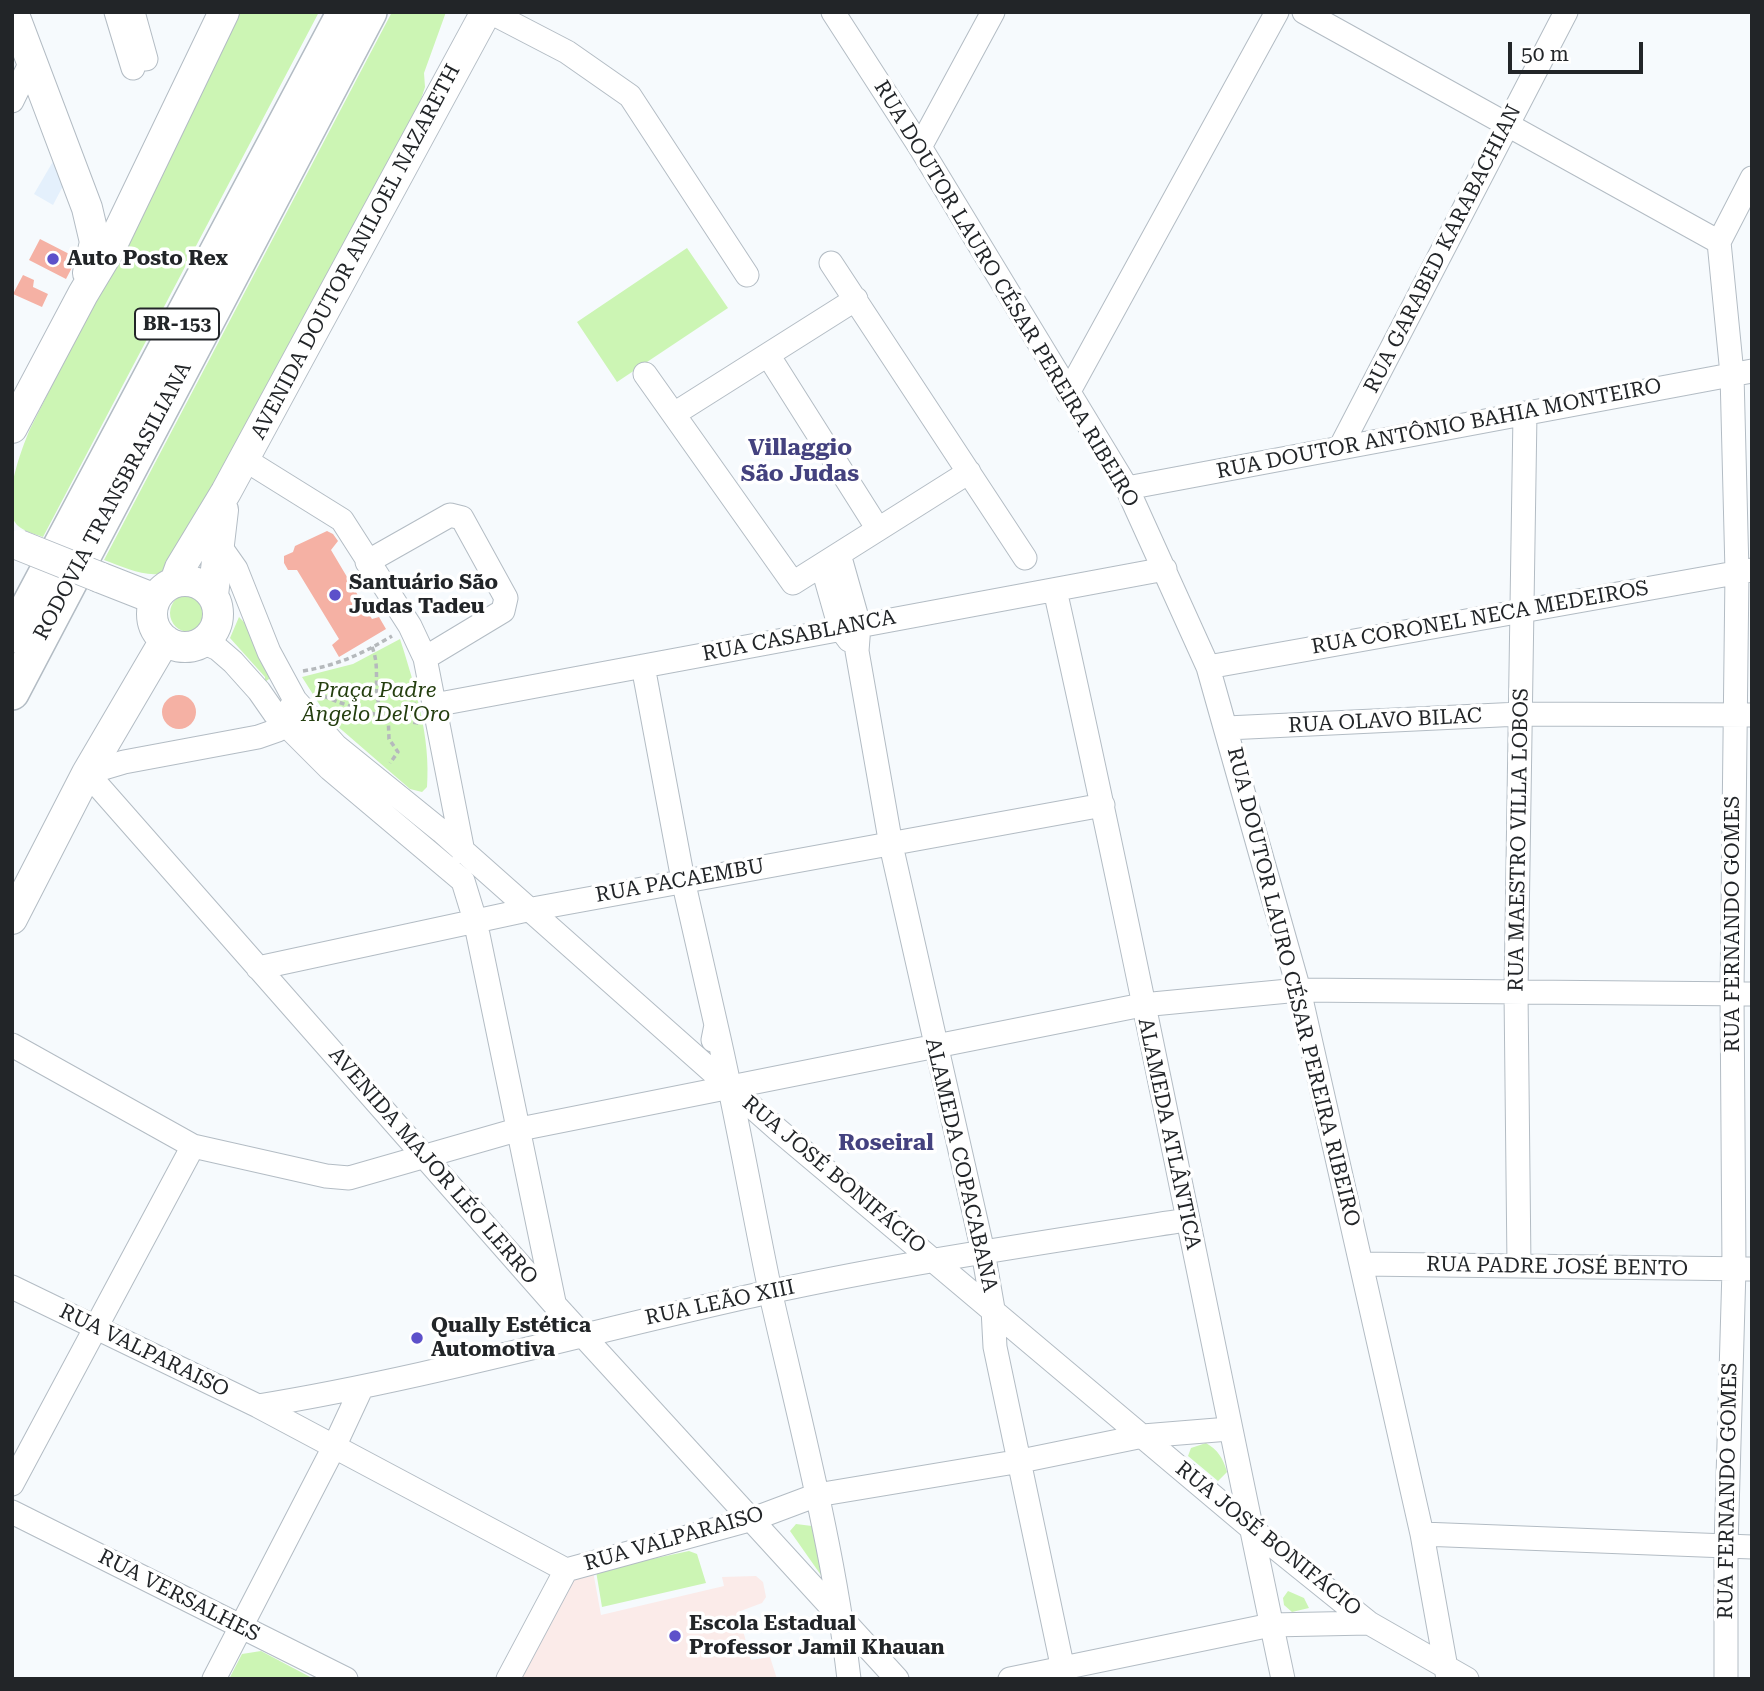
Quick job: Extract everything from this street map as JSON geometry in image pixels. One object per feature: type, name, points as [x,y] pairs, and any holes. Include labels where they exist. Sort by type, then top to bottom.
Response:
[{"type":"highway","name":"RODOVIA TRANSBRASILIANA","points":[[12,636],[344,12]]},
{"type":"highway","name":"RODOVIA TRANSBRASILIANA","points":[[12,693],[370,12]]},
{"type":"main road","points":[[13,12],[87,208],[95,242],[83,294]]},
{"type":"main road","points":[[12,428],[110,249],[224,12]]},
{"type":"main road","name":"AVENIDA DOUTOR ANILOEL NAZARETH","points":[[165,590],[226,492],[488,12]]},
{"type":"main road","points":[[87,208],[93,216],[102,217],[132,203]]},
{"type":"main road","name":"AVENIDA DOUTOR ANILOEL NAZARETH","points":[[215,599],[217,542],[226,492]]},
{"type":"main road","points":[[15,544],[99,577],[165,590],[196,582],[215,599],[217,624],[203,642],[183,647],[165,640],[153,621],[165,590]]},
{"type":"main road","points":[[12,919],[88,773],[165,640]]},
{"type":"street","points":[[116,12],[140,65],[133,12]]},
{"type":"street","points":[[488,12],[567,52],[630,96],[747,275]]},
{"type":"street","name":"RUA DOUTOR LAURO CÉSAR PEREIRA RIBEIRO","points":[[833,12],[920,147],[1127,488],[1208,667],[1299,990],[1363,1264],[1453,1676]]},
{"type":"street","points":[[920,147],[993,12]]},
{"type":"street","points":[[1068,393],[1277,12]]},
{"type":"street","points":[[1304,12],[1719,242],[1752,178]]},
{"type":"street","name":"RUA GARABED KARABACHIAN","points":[[1340,448],[1566,12]]},
{"type":"street","points":[[12,102],[31,62]]},
{"type":"street","name":"RUA FERNANDO GOMES","points":[[1719,242],[1742,372],[1745,571],[1743,1269],[1726,1547],[1726,1679]]},
{"type":"street","points":[[831,263],[1025,558]]},
{"type":"street","points":[[674,414],[856,299]]},
{"type":"street","points":[[768,355],[878,529]]},
{"type":"street","name":"RUA DOUTOR ANTÔNIO BAHIA MONTEIRO","points":[[1127,488],[1742,372]]},
{"type":"street","points":[[645,374],[793,583],[969,472]]},
{"type":"street","name":"RUA MAESTRO VILLA LOBOS","points":[[1519,1266],[1516,992],[1525,413]]},
{"type":"street","points":[[244,459],[342,520],[410,626],[425,658],[427,710],[450,786],[463,852]]},
{"type":"street","points":[[367,562],[450,515],[462,518],[506,598],[507,606],[425,658]]},
{"type":"street","name":"RUA JOSÉ BONIFÁCIO","points":[[217,542],[236,569],[255,618],[337,746],[463,852],[730,1088],[1251,1528],[1369,1623],[1453,1676]]},
{"type":"street","name":"ALAMEDA COPACABANA","points":[[830,560],[857,651],[891,845],[983,1252],[993,1310],[993,1339],[1064,1673]]},
{"type":"street","name":"RUA CASABLANCA","points":[[427,710],[643,666],[1165,569]]},
{"type":"street","name":"RUA CORONEL NECA MEDEIROS","points":[[1208,667],[1523,608],[1745,571]]},
{"type":"street","name":"ALAMEDA ATLÂNTICA","points":[[1055,590],[1103,805],[1229,1429],[1283,1679]]},
{"type":"street","points":[[215,599],[236,604],[255,618]]},
{"type":"street","points":[[203,642],[218,649],[233,662],[283,723],[330,769],[463,881],[475,920],[555,1305]]},
{"type":"street","points":[[643,666],[683,880],[817,1495],[842,1620],[849,1679]]},
{"type":"street","points":[[88,773],[124,762],[258,737],[278,730],[305,696]]},
{"type":"street","name":"RUA OLAVO BILAC","points":[[1227,728],[1520,714],[1743,715]]},
{"type":"street","name":"AVENIDA MAJOR LÉO LERRO","points":[[88,773],[555,1305],[897,1679]]},
{"type":"street","points":[[401,799],[436,802],[450,786]]},
{"type":"street","name":"RUA PACAEMBU","points":[[258,968],[475,920],[1103,805]]},
{"type":"street","points":[[12,1045],[193,1146],[349,1178],[423,1154],[520,1129],[1142,1005],[1299,990],[1742,993]]},
{"type":"street","points":[[676,1099],[704,1064],[716,1025]]},
{"type":"street","points":[[12,1484],[193,1146]]},
{"type":"street","name":"RUA LEÃO XIII","points":[[258,1406],[361,1389],[582,1334],[933,1259],[1186,1220]]},
{"type":"street","name":"RUA PADRE JOSÉ BENTO","points":[[1363,1264],[1743,1269]]},
{"type":"street","name":"RUA VALPARAISO","points":[[12,1287],[258,1406],[566,1570],[753,1519],[817,1495],[1021,1461],[1143,1436],[1229,1429]]},
{"type":"street","points":[[214,1679],[334,1447],[361,1389]]},
{"type":"street","name":"RUA VERSALHES","points":[[12,1512],[346,1679]]},
{"type":"street","points":[[1422,1534],[1752,1547]]},
{"type":"street","points":[[508,1679],[566,1570]]},
{"type":"street","points":[[1010,1679],[1064,1673],[1271,1625],[1369,1623]]},
{"type":"path","points":[[294,673],[335,666],[410,626]]},
{"type":"path","points":[[373,648],[376,656],[377,701],[381,710],[394,719],[427,710]]},
{"type":"path","points":[[305,696],[370,715],[427,710]]},
{"type":"path","points":[[384,770],[398,752],[389,739],[388,713]]},
{"type":"shaded area","points":[[55,158],[63,186],[53,205],[34,194]]},
{"type":"shaded area","name":"Escola Estadual Professor Jamil Khauan","points":[[593,1571],[601,1615],[724,1586],[722,1577],[756,1576],[763,1582],[766,1597],[762,1603],[738,1612],[751,1660],[770,1657],[777,1679],[517,1679],[570,1576]]},
{"type":"green space","points":[[240,12],[319,12],[43,537],[29,532],[17,525],[12,516],[11,505],[17,464],[26,438]]},
{"type":"green space","points":[[392,12],[446,12],[424,73],[425,87],[417,112],[171,571],[146,574],[104,560]]},
{"type":"green space","points":[[687,248],[728,308],[617,382],[577,322]]},
{"type":"green space","points":[[189,594],[203,599],[208,613],[203,627],[189,632],[175,627],[170,613],[175,599]]},
{"type":"green space","points":[[239,617],[251,629],[277,673],[265,682],[265,677],[230,638]]},
{"type":"green space","name":"Praça Padre Ângelo Del'Oro","points":[[400,639],[416,694],[427,750],[427,787],[422,792],[410,789],[328,718],[302,677],[353,664]]},
{"type":"green space","points":[[1206,1443],[1217,1452],[1227,1472],[1218,1481],[1188,1456],[1191,1448]]},
{"type":"green space","points":[[796,1524],[812,1526],[823,1578],[790,1531]]},
{"type":"green space","points":[[689,1551],[697,1554],[706,1583],[602,1607],[596,1571]]},
{"type":"green space","points":[[1288,1591],[1304,1598],[1309,1608],[1292,1612],[1284,1605],[1283,1598]]},
{"type":"green space","points":[[261,1651],[314,1679],[229,1679],[242,1654]]},
{"type":"building","name":"Auto Posto Rex","points":[[40,239],[77,258],[66,279],[29,260]]},
{"type":"building","points":[[23,275],[34,280],[33,287],[48,294],[42,307],[13,294]]},
{"type":"building","name":"Santuário São Judas Tadeu","points":[[327,531],[338,541],[331,550],[372,619],[379,617],[386,629],[339,657],[332,645],[339,639],[297,570],[288,570],[284,563],[284,556],[293,552],[295,546]]},
{"type":"building","points":[[179,695],[191,700],[196,712],[191,724],[179,729],[167,724],[162,712],[167,700]]},
{"type":"place","name":"Auto Posto Rex","points":[[53,259]]},
{"type":"place","name":"Santuário São Judas Tadeu","points":[[335,595]]},
{"type":"place","name":"Qually Estética Automotiva","points":[[417,1338]]},
{"type":"place","name":"Escola Estadual Professor Jamil Khauan","points":[[675,1636]]},
{"type":"district","name":"Villaggio São Judas","points":[[800,461]]},
{"type":"district","name":"Roseiral","points":[[886,1143]]}]
